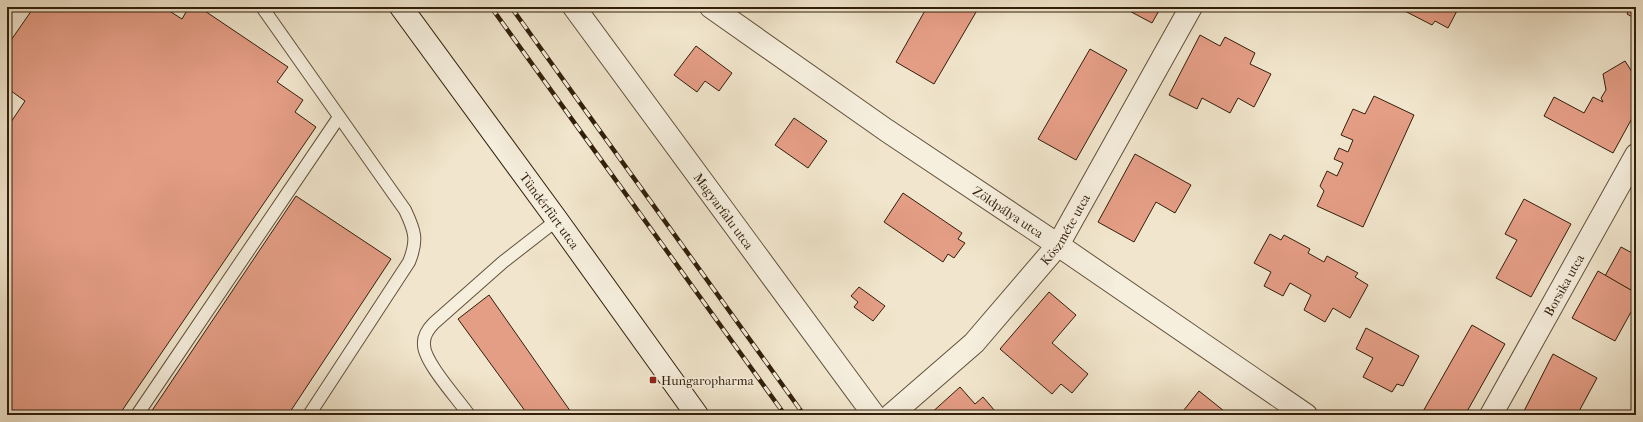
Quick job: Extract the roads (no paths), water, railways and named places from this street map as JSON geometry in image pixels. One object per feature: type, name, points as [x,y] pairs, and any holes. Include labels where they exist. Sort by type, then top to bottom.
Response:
[{"type":"street","name":"Tündérfürt utca","points":[[401,7],[698,415]]},
{"type":"street","name":"Magyarfalu utca","points":[[574,7],[874,415]]},
{"type":"street","name":"Zöldpálya utca","points":[[712,7],[886,130],[1058,245],[1306,415]]},
{"type":"street","name":"Köszméte utca","points":[[891,415],[974,343],[1058,245],[1190,7]]},
{"type":"street","name":"Borsika utca","points":[[1491,415],[1636,155]]},
{"type":"lane","points":[[262,7],[405,210],[414,230],[414,249],[409,262],[309,415]]},
{"type":"lane","points":[[137,415],[340,117]]},
{"type":"lane","points":[[469,415],[428,360],[423,343],[427,330],[434,322],[503,262],[557,220]]},
{"type":"railway","points":[[491,7],[785,415]]},
{"type":"railway","points":[[511,7],[804,415]]},
{"type":"place","name":"Hungaropharma","points":[[653,380]]}]
